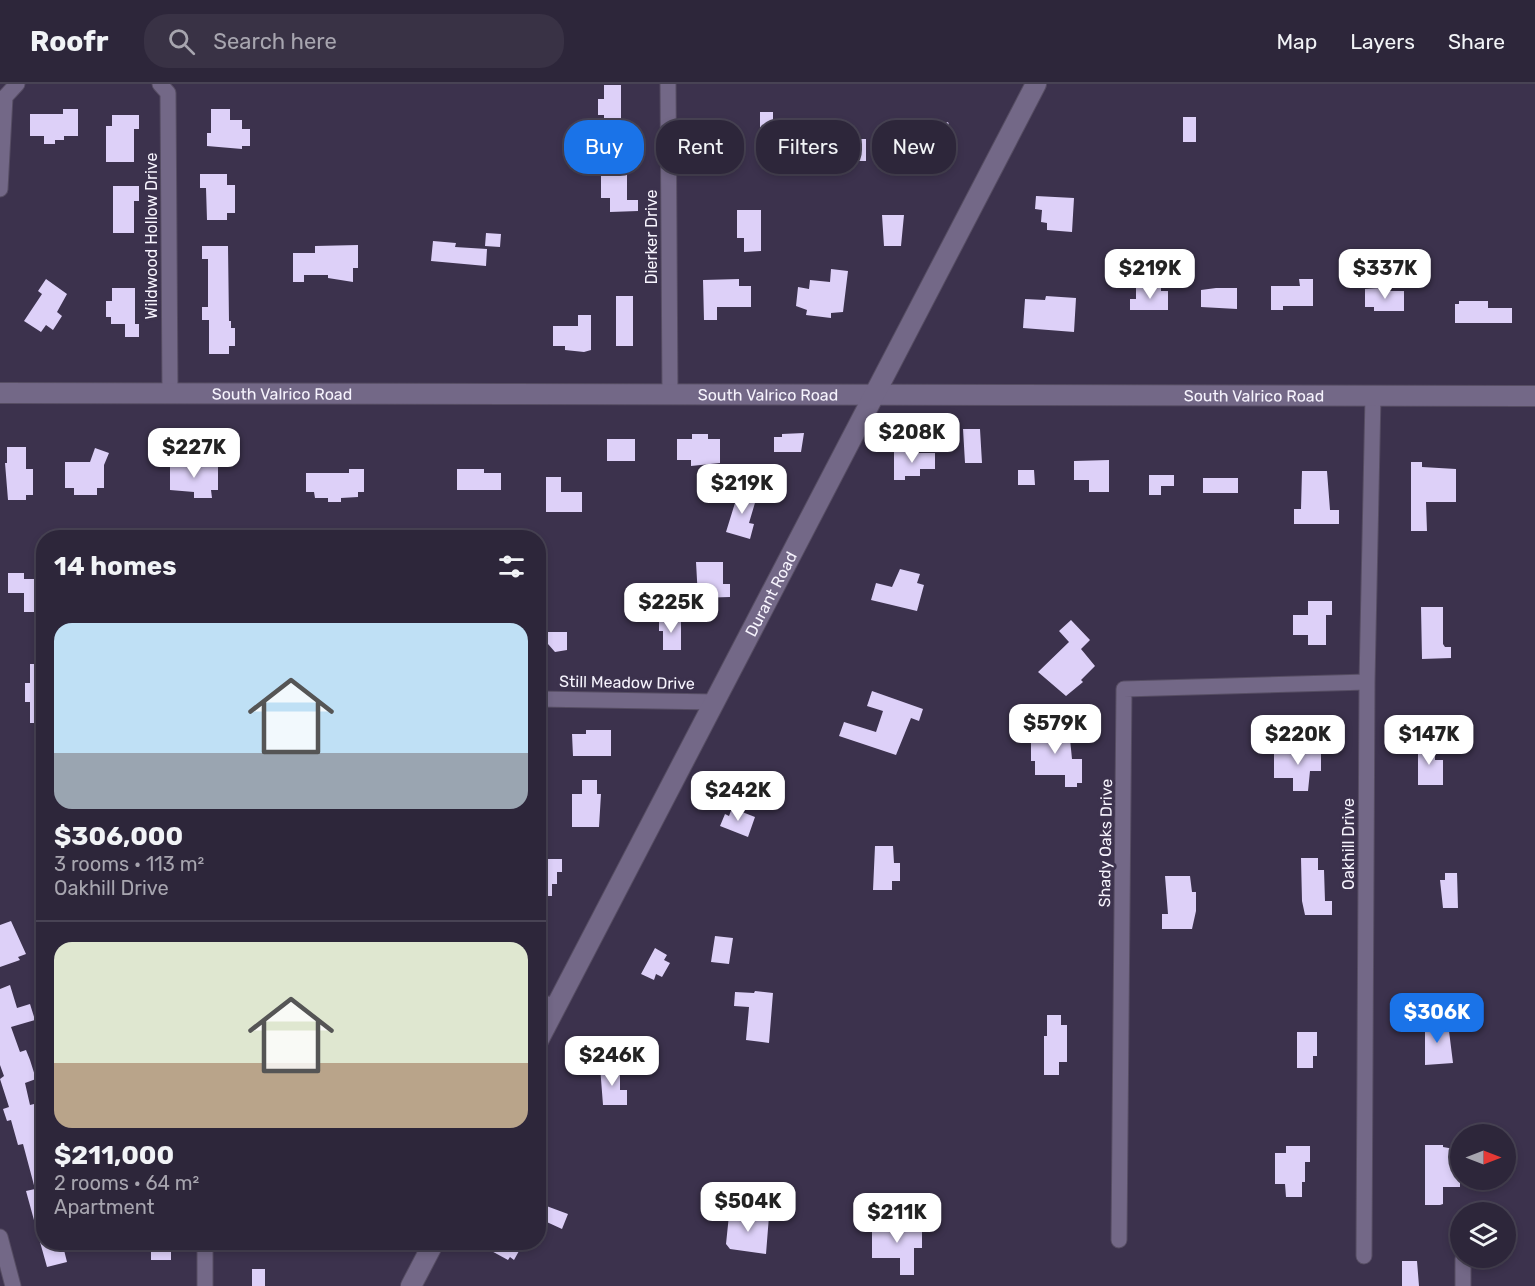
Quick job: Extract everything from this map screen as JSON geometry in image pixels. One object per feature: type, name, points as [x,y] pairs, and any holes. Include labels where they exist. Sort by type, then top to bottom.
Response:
[{"type":"street","points":[[0,189],[5,97],[17,84]]},
{"type":"street","name":"Wildwood Hollow Drive","points":[[160,84],[168,93],[170,392]]},
{"type":"street","name":"Dierker Drive","points":[[670,394],[668,84],[672,84]]},
{"type":"street","name":"Durant Road","points":[[548,1004],[715,702],[1031,85]]},
{"type":"street","name":"South Valrico Road","points":[[0,393],[1535,396]]},
{"type":"street","name":"Oakhill Drive","points":[[1364,1256],[1367,682],[1374,396]]},
{"type":"street","name":"Shady Oaks Drive","points":[[1119,1240],[1124,689],[1367,682]]},
{"type":"street","name":"Still Meadow Drive","points":[[546,699],[715,702]]},
{"type":"street","points":[[0,1237],[13,1286]]},
{"type":"street","points":[[205,1250],[205,1286]]},
{"type":"street","points":[[411,1286],[430,1250]]},
{"type":"street","points":[[1462,1286],[1463,1268]]},
{"type":"building","points":[[604,85],[621,85],[621,120],[604,120],[604,115],[598,115],[598,99],[604,99]]},
{"type":"building","points":[[63,109],[78,109],[78,136],[64,136],[64,140],[55,140],[55,144],[44,144],[44,136],[30,136],[30,114],[63,114]]},
{"type":"building","points":[[211,109],[230,109],[230,120],[242,120],[242,129],[250,129],[250,146],[242,146],[242,149],[207,146],[207,133],[211,133]]},
{"type":"building","points":[[760,112],[773,112],[773,120],[760,120]]},
{"type":"building","points":[[112,115],[139,115],[139,129],[134,129],[134,162],[106,162],[106,126],[112,126]]},
{"type":"building","points":[[1183,117],[1196,117],[1196,142],[1183,142]]},
{"type":"building","points":[[860,139],[866,139],[866,161],[860,161]]},
{"type":"building","points":[[200,174],[227,174],[227,185],[235,185],[235,213],[227,213],[227,220],[207,220],[206,188],[200,188]]},
{"type":"building","points":[[601,174],[627,174],[627,200],[638,200],[638,211],[610,212],[610,198],[601,198]]},
{"type":"building","points":[[113,186],[139,186],[139,201],[134,201],[134,233],[113,233]]},
{"type":"building","points":[[1036,196],[1074,198],[1072,232],[1047,230],[1047,223],[1041,222],[1042,210],[1035,209]]},
{"type":"building","points":[[737,210],[761,210],[761,251],[744,252],[744,238],[737,238]]},
{"type":"building","points":[[882,215],[904,215],[901,246],[884,246]]},
{"type":"building","points":[[486,233],[501,234],[500,247],[485,246]]},
{"type":"building","points":[[433,241],[456,243],[455,247],[487,249],[486,266],[431,261]]},
{"type":"building","points":[[358,245],[358,268],[353,268],[353,282],[328,278],[328,275],[304,275],[304,282],[293,282],[293,253],[315,253],[315,246]]},
{"type":"building","points":[[202,246],[228,246],[229,321],[231,321],[231,328],[235,328],[235,346],[229,346],[229,354],[209,354],[209,320],[202,320],[202,307],[208,307],[208,259],[202,259]]},
{"type":"building","points":[[831,269],[848,271],[843,312],[831,313],[831,318],[806,315],[807,310],[796,306],[798,287],[809,289],[810,280],[830,282]]},
{"type":"building","points":[[46,279],[67,294],[57,312],[62,316],[53,330],[46,325],[41,332],[24,321],[42,294],[38,291]]},
{"type":"building","points":[[739,279],[739,286],[751,286],[751,307],[717,307],[717,320],[704,320],[703,280]]},
{"type":"building","points":[[1299,279],[1313,279],[1313,306],[1283,306],[1283,310],[1271,310],[1271,286],[1300,286]]},
{"type":"building","points":[[1136,287],[1161,288],[1161,291],[1168,291],[1168,310],[1130,310],[1130,299],[1136,299]]},
{"type":"building","points":[[112,288],[135,288],[135,324],[139,324],[139,337],[125,337],[125,324],[111,324],[111,317],[106,317],[106,301],[112,301]]},
{"type":"building","points":[[1237,288],[1237,309],[1201,307],[1201,290]]},
{"type":"building","points":[[1381,288],[1381,291],[1404,291],[1404,311],[1374,311],[1374,307],[1365,307],[1365,289]]},
{"type":"building","points":[[616,296],[633,296],[633,346],[616,346]]},
{"type":"building","points":[[1046,296],[1076,298],[1074,332],[1023,328],[1025,299],[1045,300]]},
{"type":"building","points":[[1459,301],[1488,301],[1488,308],[1512,308],[1512,323],[1455,323],[1455,304],[1459,304]]},
{"type":"building","points":[[578,315],[591,315],[591,350],[584,352],[565,350],[565,346],[553,346],[553,326],[578,326]]},
{"type":"building","points":[[963,429],[980,429],[982,463],[965,463]]},
{"type":"building","points":[[804,433],[801,452],[774,452],[774,437],[782,437],[782,434]]},
{"type":"building","points":[[692,434],[708,434],[708,439],[720,439],[720,463],[691,466],[691,460],[677,460],[677,439],[692,439]]},
{"type":"building","points":[[607,439],[635,439],[635,461],[607,461]]},
{"type":"building","points":[[7,447],[26,447],[26,469],[33,469],[33,495],[26,495],[26,500],[8,500],[5,463],[7,463]]},
{"type":"building","points":[[95,448],[109,453],[104,465],[104,488],[97,488],[97,495],[74,495],[74,488],[65,488],[65,462],[90,462]]},
{"type":"building","points":[[894,450],[905,450],[905,453],[935,453],[935,469],[920,469],[920,476],[905,476],[905,480],[894,480]]},
{"type":"building","points":[[1109,460],[1109,492],[1089,492],[1089,480],[1074,480],[1074,461]]},
{"type":"building","points":[[170,461],[185,461],[185,467],[218,467],[218,490],[211,490],[212,498],[194,498],[194,492],[170,490]]},
{"type":"building","points":[[1411,462],[1422,462],[1422,467],[1456,469],[1456,502],[1426,502],[1427,531],[1411,531]]},
{"type":"building","points":[[349,469],[364,469],[364,492],[358,492],[358,497],[341,498],[341,502],[328,502],[328,498],[315,498],[314,492],[306,492],[306,473],[349,473]]},
{"type":"building","points":[[457,469],[484,469],[484,473],[501,473],[501,490],[457,490]]},
{"type":"building","points":[[1018,470],[1034,470],[1035,485],[1018,485]]},
{"type":"building","points":[[1302,471],[1327,471],[1330,510],[1339,510],[1339,524],[1294,524],[1294,509],[1301,509]]},
{"type":"building","points":[[1149,475],[1174,475],[1174,486],[1161,486],[1161,495],[1149,495]]},
{"type":"building","points":[[546,477],[561,477],[561,492],[582,492],[582,512],[546,512]]},
{"type":"building","points":[[1203,478],[1238,478],[1238,493],[1203,493]]},
{"type":"building","points":[[739,490],[757,496],[749,523],[754,524],[750,539],[726,532]]},
{"type":"building","points":[[696,562],[723,562],[723,584],[730,584],[730,597],[698,598]]},
{"type":"building","points":[[900,569],[920,574],[917,583],[924,585],[917,611],[871,600],[876,583],[892,587]]},
{"type":"building","points":[[8,573],[24,573],[24,579],[36,579],[36,612],[24,612],[24,593],[8,593]]},
{"type":"building","points":[[1308,601],[1332,601],[1332,615],[1326,615],[1326,645],[1308,645],[1308,635],[1293,635],[1293,615],[1308,615]]},
{"type":"building","points":[[1421,607],[1443,607],[1443,644],[1445,647],[1451,647],[1451,658],[1422,659]]},
{"type":"building","points":[[659,619],[681,619],[681,650],[663,650],[663,631],[659,631]]},
{"type":"building","points":[[1071,620],[1090,640],[1081,649],[1095,666],[1081,680],[1083,682],[1066,696],[1038,672],[1069,642],[1059,631]]},
{"type":"building","points":[[546,632],[567,632],[567,650],[555,652],[548,644],[546,646]]},
{"type":"building","points":[[30,664],[36,664],[36,723],[30,723],[30,702],[25,702],[25,683],[30,683]]},
{"type":"building","points":[[872,691],[923,709],[919,721],[911,718],[896,755],[839,736],[844,722],[876,732],[883,711],[867,706]]},
{"type":"building","points":[[1031,729],[1069,729],[1072,759],[1082,759],[1082,783],[1077,783],[1077,787],[1065,787],[1065,775],[1035,775],[1035,761],[1031,761]]},
{"type":"building","points":[[586,730],[611,730],[611,756],[573,756],[572,734],[586,734]]},
{"type":"building","points":[[1418,743],[1435,743],[1435,760],[1443,760],[1443,785],[1418,785]]},
{"type":"building","points":[[1308,744],[1321,744],[1321,771],[1310,771],[1308,791],[1293,791],[1293,778],[1274,778],[1274,751],[1308,751]]},
{"type":"building","points":[[582,780],[597,780],[597,794],[601,794],[599,827],[572,827],[572,794],[582,794]]},
{"type":"building","points":[[732,808],[755,817],[748,837],[720,826],[725,814],[729,816]]},
{"type":"building","points":[[875,846],[893,846],[894,863],[900,863],[900,881],[892,881],[892,890],[873,890]]},
{"type":"building","points":[[1301,858],[1318,858],[1318,870],[1324,870],[1325,901],[1332,901],[1332,915],[1305,915],[1302,901]]},
{"type":"building","points":[[546,859],[562,859],[562,872],[557,872],[557,884],[552,884],[552,896],[546,896]]},
{"type":"building","points":[[1445,873],[1457,873],[1458,908],[1443,908],[1440,880],[1445,880]]},
{"type":"building","points":[[1165,876],[1190,876],[1192,892],[1196,892],[1196,911],[1192,929],[1162,929],[1162,914],[1168,914]]},
{"type":"building","points":[[11,921],[26,954],[18,957],[20,960],[0,967],[0,925]]},
{"type":"building","points":[[715,936],[733,938],[729,964],[711,962]]},
{"type":"building","points":[[655,948],[667,955],[664,960],[670,963],[662,977],[656,974],[654,980],[641,974]]},
{"type":"building","points":[[10,985],[17,1008],[30,1004],[35,1020],[11,1027],[20,1052],[26,1050],[36,1079],[25,1083],[30,1105],[36,1104],[36,1227],[26,1191],[35,1189],[23,1144],[18,1145],[11,1120],[7,1121],[3,1109],[9,1107],[0,1079],[4,1076],[0,1065],[0,989]]},
{"type":"building","points":[[755,991],[773,993],[769,1043],[746,1040],[749,1007],[734,1006],[735,992],[754,993]]},
{"type":"building","points":[[1047,1015],[1061,1015],[1061,1025],[1067,1025],[1067,1062],[1059,1062],[1059,1075],[1044,1075],[1044,1036],[1047,1036]]},
{"type":"building","points":[[1425,1020],[1443,1020],[1443,1031],[1449,1031],[1453,1063],[1425,1065]]},
{"type":"building","points":[[1297,1032],[1317,1032],[1317,1056],[1313,1056],[1313,1068],[1297,1068]]},
{"type":"building","points":[[600,1066],[620,1066],[620,1090],[627,1090],[627,1105],[603,1105]]},
{"type":"building","points":[[1425,1145],[1443,1145],[1443,1147],[1450,1148],[1450,1187],[1443,1187],[1443,1204],[1425,1205]]},
{"type":"building","points":[[1286,1146],[1310,1146],[1310,1162],[1305,1162],[1302,1197],[1286,1197],[1285,1184],[1275,1184],[1275,1153],[1286,1153]]},
{"type":"building","points":[[546,1206],[568,1214],[562,1229],[546,1222]]},
{"type":"building","points":[[729,1215],[769,1216],[766,1254],[730,1249],[726,1244]]},
{"type":"building","points":[[872,1225],[922,1225],[922,1248],[914,1248],[914,1275],[900,1275],[900,1258],[872,1258]]},
{"type":"building","points":[[42,1250],[64,1250],[67,1262],[47,1267]]},
{"type":"building","points":[[151,1250],[171,1250],[171,1260],[151,1260]]},
{"type":"building","points":[[490,1250],[520,1250],[514,1260],[510,1257],[508,1260]]},
{"type":"building","points":[[1402,1261],[1417,1261],[1419,1286],[1402,1286]]},
{"type":"building","points":[[252,1269],[265,1269],[265,1286],[252,1286]]}]
